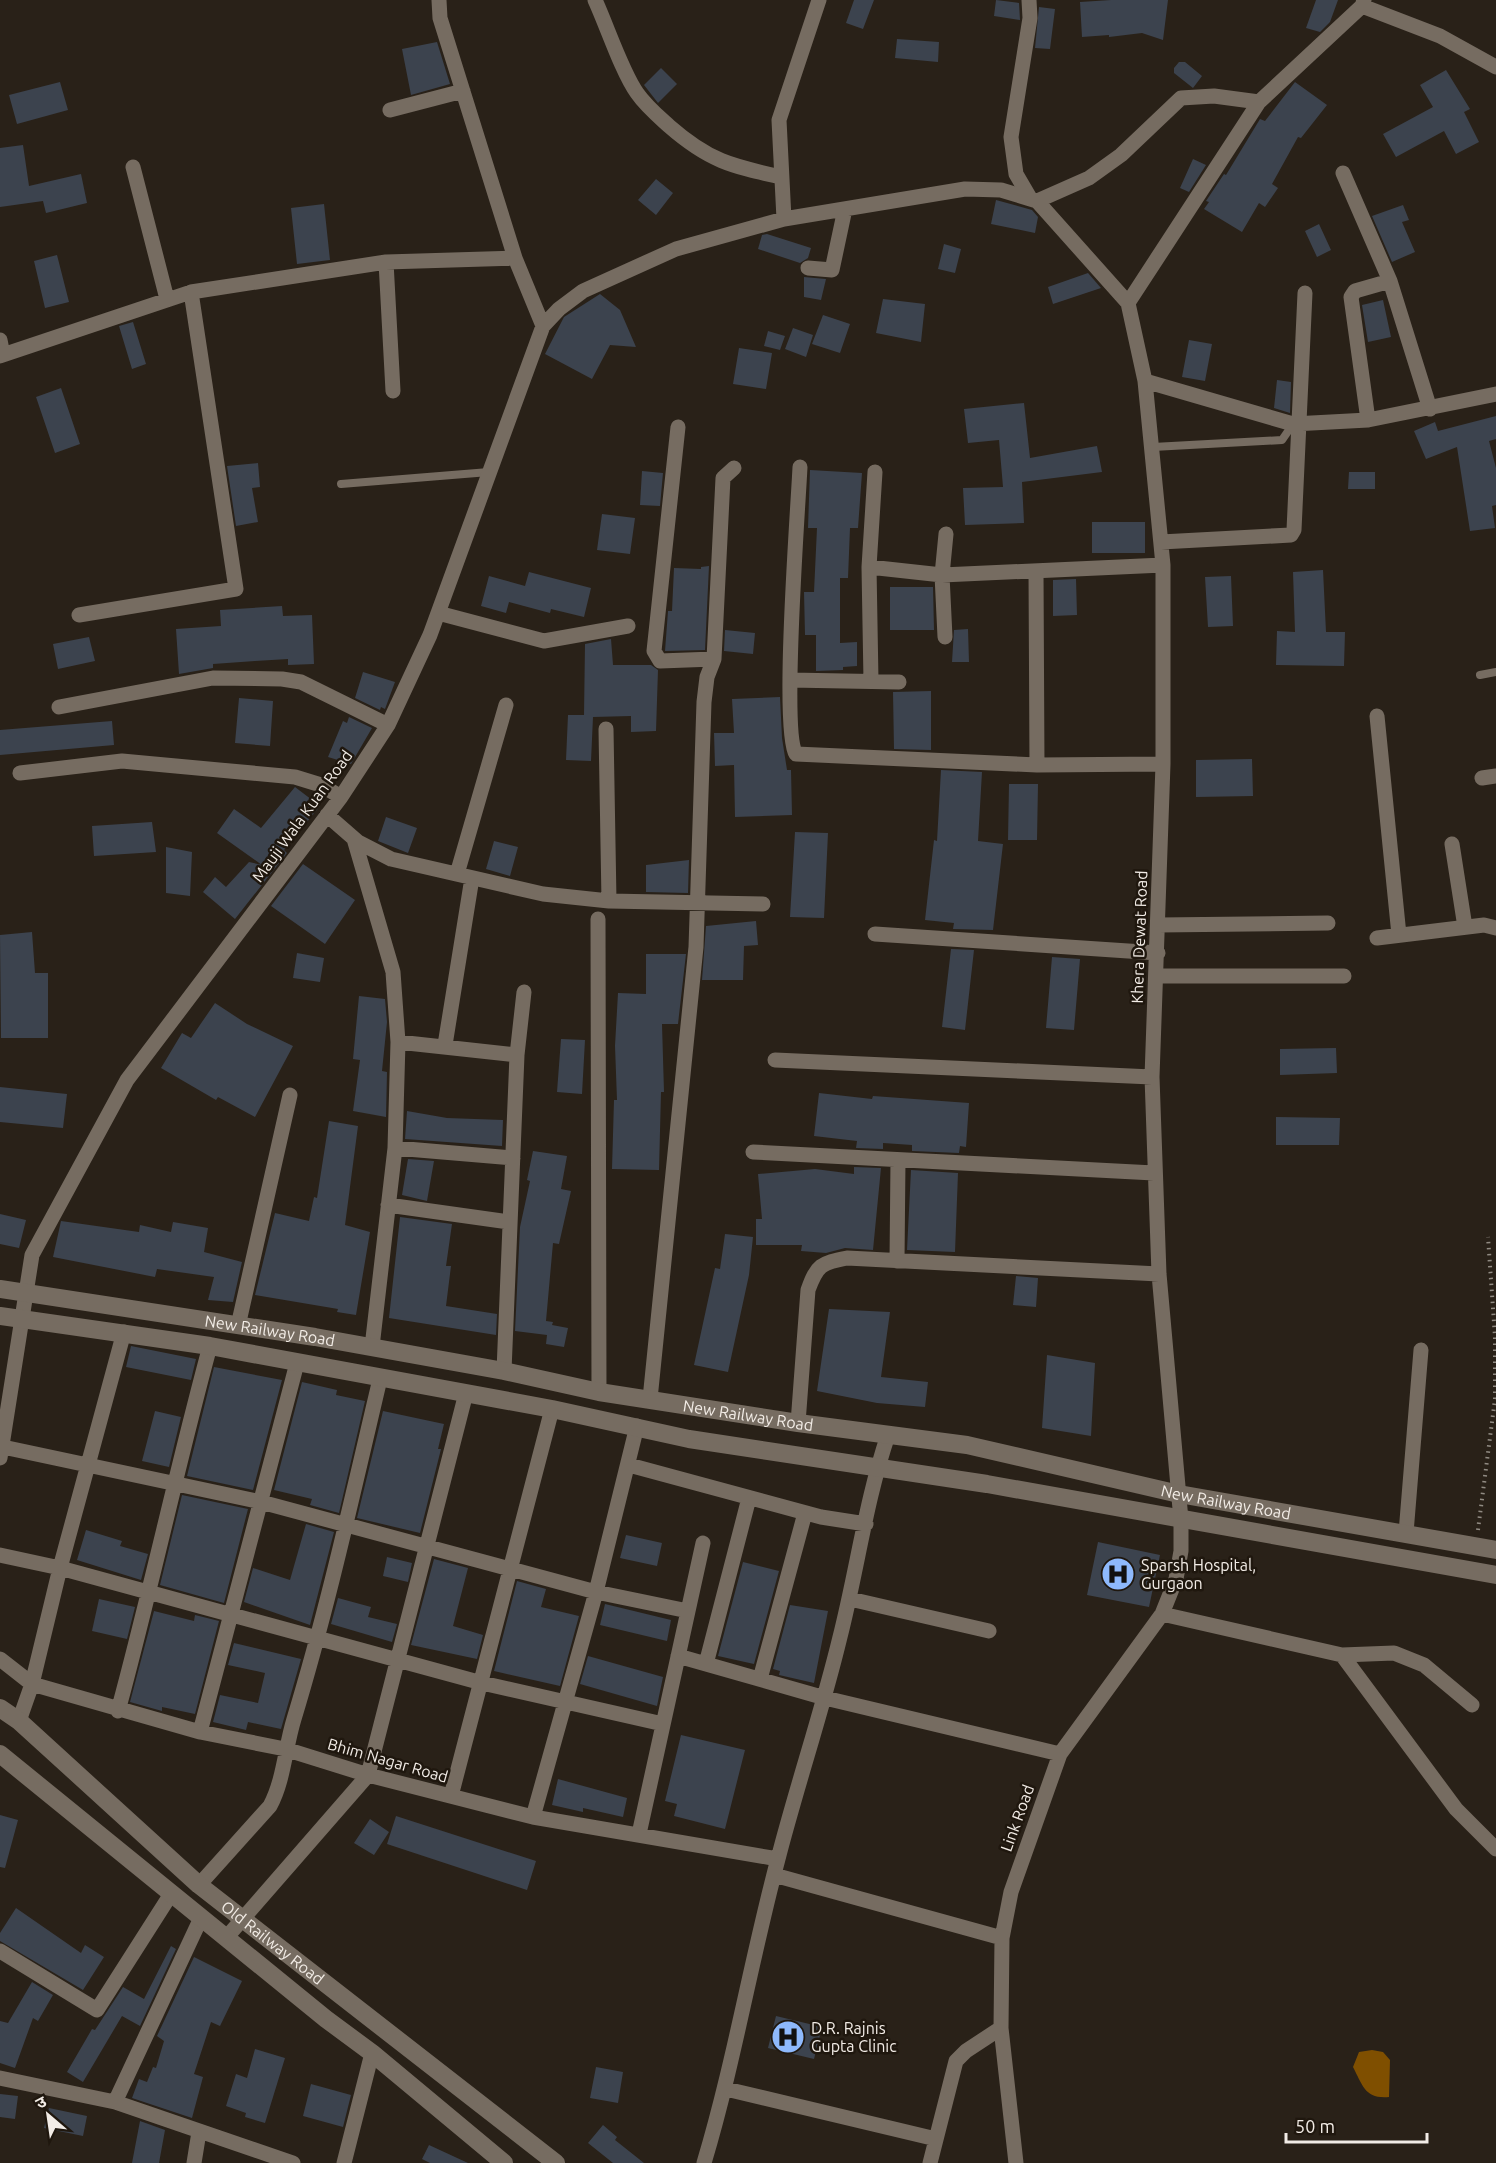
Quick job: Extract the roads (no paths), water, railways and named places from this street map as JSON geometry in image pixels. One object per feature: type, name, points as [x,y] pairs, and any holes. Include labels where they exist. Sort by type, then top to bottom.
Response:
[{"type":"main road","name":"New Railway Road","points":[[0,1289],[372,1347],[504,1371],[599,1392],[798,1423],[968,1445],[1179,1494],[1496,1550]]},
{"type":"main road","name":"New Railway Road","points":[[0,1316],[210,1346],[552,1409],[689,1439],[987,1484],[1496,1575]]},
{"type":"main road","name":"Old Railway Road","points":[[0,1708],[19,1721],[199,1885],[556,2163]]},
{"type":"main road","name":"Old Railway Road","points":[[0,1754],[171,1894],[372,2053],[504,2163]]},
{"type":"street","points":[[439,0],[440,18],[515,258],[543,326],[559,309],[583,291],[676,249],[784,219],[965,189],[1001,190],[1033,200],[1089,178],[1121,155],[1181,98],[1215,96],[1259,102]]},
{"type":"street","points":[[596,0],[635,92],[648,108],[709,157],[741,168],[781,177]]},
{"type":"street","points":[[784,219],[780,111],[819,0]]},
{"type":"street","points":[[1029,0],[1030,18],[1011,137],[1016,174],[1033,200],[1128,303],[1259,102],[1363,3],[1440,36],[1496,67]]},
{"type":"street","points":[[390,110],[463,91]]},
{"type":"street","points":[[133,167],[167,299]]},
{"type":"street","points":[[1344,173],[1390,281],[1430,409]]},
{"type":"street","points":[[808,268],[832,270],[845,209]]},
{"type":"street","points":[[0,340],[1,356],[191,292],[386,262],[515,258]]},
{"type":"street","points":[[386,262],[393,391]]},
{"type":"street","points":[[1368,420],[1351,297],[1355,291],[1390,281]]},
{"type":"street","points":[[79,615],[236,589],[191,292]]},
{"type":"street","points":[[1161,542],[1291,535],[1294,530],[1295,423],[1305,293]]},
{"type":"street","name":"Khera Dewat Road","points":[[1128,303],[1145,381],[1163,565],[1163,764],[1152,1077],[1159,1274],[1181,1520]]},
{"type":"street","name":"Mauji Wala Kuan Road","points":[[1,1452],[33,1255],[127,1080],[327,815],[388,725],[438,613],[543,326]]},
{"type":"street","points":[[1145,381],[1295,423],[1368,420],[1496,394]]},
{"type":"street","points":[[678,427],[655,656],[660,661],[714,659]]},
{"type":"street","points":[[800,467],[790,680],[792,743],[796,754],[800,756],[1037,765],[1163,764]]},
{"type":"street","points":[[650,1399],[699,901],[704,702],[707,676],[714,659],[723,478],[734,468]]},
{"type":"street","points":[[871,681],[869,567],[875,472]]},
{"type":"street","points":[[945,637],[942,575],[946,534]]},
{"type":"street","points":[[869,567],[942,575],[1163,565]]},
{"type":"street","points":[[1036,571],[1037,765]]},
{"type":"street","points":[[438,613],[544,641],[628,626]]},
{"type":"street","points":[[59,707],[213,678],[282,680],[301,682],[388,725]]},
{"type":"street","points":[[790,680],[899,682]]},
{"type":"street","points":[[445,1046],[465,876],[506,705]]},
{"type":"street","points":[[1377,716],[1399,935]]},
{"type":"street","points":[[606,729],[609,901]]},
{"type":"street","points":[[20,773],[122,761],[295,777],[321,785],[340,797]]},
{"type":"street","points":[[327,815],[354,839],[391,859],[543,894],[609,901],[763,904]]},
{"type":"street","points":[[354,839],[393,972],[398,1042],[394,1148],[372,1347]]},
{"type":"street","points":[[1452,844],[1465,927]]},
{"type":"street","points":[[598,919],[599,1392]]},
{"type":"street","points":[[1158,925],[1328,923]]},
{"type":"street","points":[[1377,938],[1484,925],[1496,928]]},
{"type":"street","points":[[875,934],[1158,953]]},
{"type":"street","points":[[1156,976],[1344,976]]},
{"type":"street","points":[[504,1371],[517,1055],[524,992]]},
{"type":"street","points":[[398,1042],[517,1055]]},
{"type":"street","points":[[775,1060],[1152,1077]]},
{"type":"street","points":[[238,1326],[290,1095]]},
{"type":"street","points":[[394,1148],[513,1158]]},
{"type":"street","points":[[753,1152],[1154,1173]]},
{"type":"street","points":[[897,1261],[898,1160]]},
{"type":"street","points":[[388,1205],[509,1222]]},
{"type":"street","points":[[798,1423],[808,1290],[815,1270],[827,1262],[847,1258],[1159,1274]]},
{"type":"street","points":[[19,1721],[32,1684],[60,1568],[124,1332]]},
{"type":"street","points":[[118,1711],[150,1593],[173,1482],[210,1346]]},
{"type":"street","points":[[1406,1533],[1420,1350]]},
{"type":"street","points":[[200,1732],[297,1363]]},
{"type":"street","points":[[199,1885],[270,1806],[282,1774],[285,1749],[319,1638],[380,1379]]},
{"type":"street","points":[[226,1938],[368,1775],[466,1393]]},
{"type":"street","points":[[451,1796],[512,1570],[552,1409]]},
{"type":"street","points":[[533,1817],[596,1593],[637,1426]]},
{"type":"street","points":[[704,2163],[726,2089],[778,1859],[825,1698],[850,1599],[877,1468],[888,1435]]},
{"type":"street","points":[[1,1452],[90,1464],[261,1502],[596,1593],[688,1611]]},
{"type":"street","points":[[629,1465],[805,1513],[866,1524]]},
{"type":"street","points":[[706,1664],[749,1498]]},
{"type":"street","points":[[760,1679],[805,1513]]},
{"type":"street","name":"Link Road","points":[[1016,2163],[1001,2028],[1002,1938],[1016,1874],[1060,1754],[1162,1614],[1177,1571],[1181,1520]]},
{"type":"street","points":[[639,1834],[703,1543]]},
{"type":"street","points":[[0,1555],[60,1568],[482,1683],[663,1724]]},
{"type":"street","points":[[850,1599],[989,1631]]},
{"type":"street","points":[[1162,1614],[1342,1655],[1394,1653],[1424,1665],[1472,1705]]},
{"type":"street","points":[[1342,1655],[1456,1809],[1496,1849]]},
{"type":"street","points":[[678,1656],[825,1698],[1060,1754]]},
{"type":"street","points":[[0,1659],[32,1684]]},
{"type":"street","name":"Bhim Nagar Road","points":[[32,1684],[118,1711],[200,1732],[285,1749],[368,1775],[533,1817],[778,1859]]},
{"type":"street","points":[[774,1875],[1002,1938]]},
{"type":"street","points":[[0,1951],[97,2010],[171,1894]]},
{"type":"street","points":[[115,2102],[201,1918]]},
{"type":"street","points":[[930,2163],[956,2061],[966,2051],[1001,2028]]},
{"type":"street","points":[[344,2163],[372,2053]]},
{"type":"street","points":[[0,2078],[115,2102],[293,2163]]},
{"type":"street","points":[[726,2089],[936,2139]]},
{"type":"street","points":[[194,2163],[199,2132]]},
{"type":"lane","points":[[1153,447],[1282,440],[1295,423]]},
{"type":"lane","points":[[341,484],[489,472]]},
{"type":"lane","points":[[1480,675],[1496,672]]},
{"type":"place","name":"Sparsh Hospital, Gurgaon","points":[[1118,1574]]},
{"type":"place","name":"D.R. Rajnis Gupta Clinic","points":[[788,2037]]}]
